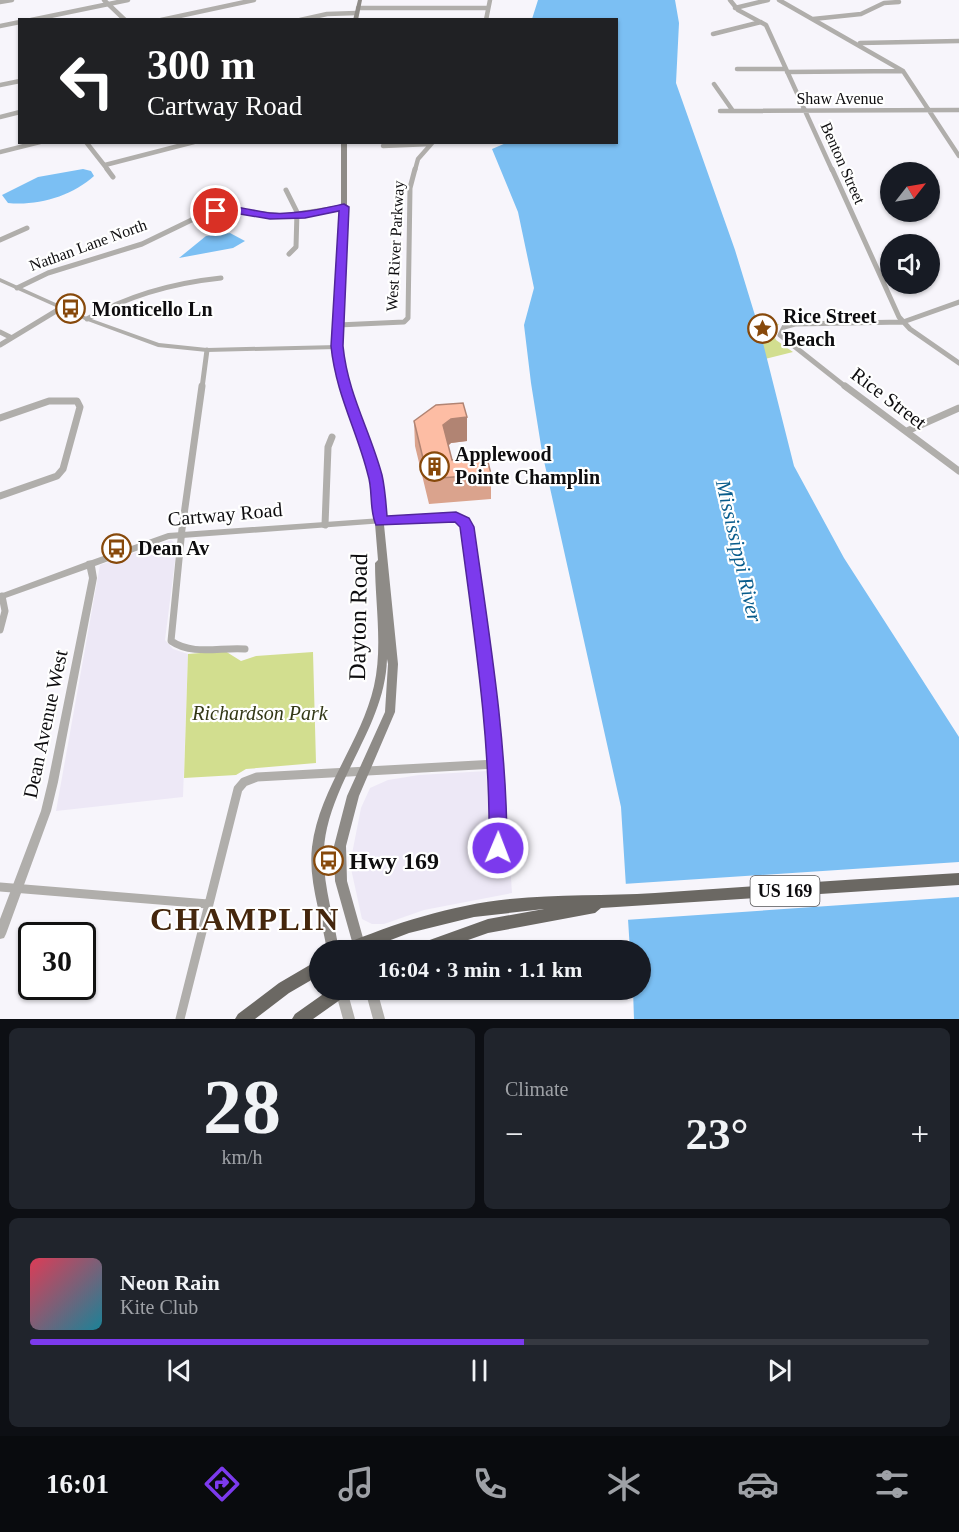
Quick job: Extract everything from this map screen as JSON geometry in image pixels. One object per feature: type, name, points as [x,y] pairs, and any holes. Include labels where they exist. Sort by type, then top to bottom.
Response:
[{"type":"highway","name":"US 169","points":[[376,940],[412,925],[483,908],[560,900],[610,902],[959,879]]},
{"type":"highway","name":"US 169","points":[[449,940],[488,926],[610,902]]},
{"type":"highway","points":[[243,1019],[284,987],[309,972]]},
{"type":"highway","points":[[300,1019],[327,1000]]},
{"type":"main road","points":[[355,18],[360,0]]},
{"type":"main road","name":"Dayton Road","points":[[344,144],[344,207],[337,346],[345,390],[375,475],[391,629],[393,691],[390,712],[346,816],[339,860],[353,940]]},
{"type":"main road","name":"Dayton Road","points":[[331,940],[322,901],[317,854],[320,833],[343,772],[371,714],[381,681],[381,521]]},
{"type":"street","points":[[0,2],[12,0]]},
{"type":"street","points":[[104,0],[123,18]]},
{"type":"street","points":[[41,18],[128,0]]},
{"type":"street","points":[[170,18],[254,0]]},
{"type":"street","points":[[421,8],[422,0]]},
{"type":"street","points":[[486,18],[490,0]]},
{"type":"street","points":[[730,0],[735,8],[761,22]]},
{"type":"street","points":[[735,8],[768,0]]},
{"type":"street","points":[[779,0],[903,70],[959,156]]},
{"type":"street","points":[[813,19],[861,14],[884,3],[899,3]]},
{"type":"street","points":[[309,18],[357,10],[488,8]]},
{"type":"street","points":[[0,26],[18,22]]},
{"type":"street","points":[[713,34],[761,22]]},
{"type":"street","name":"Benton Street","points":[[761,22],[766,25],[887,293],[903,322],[959,363]]},
{"type":"street","points":[[857,43],[959,41]]},
{"type":"street","points":[[737,69],[903,70]]},
{"type":"street","points":[[0,85],[18,81]]},
{"type":"street","points":[[714,84],[733,111]]},
{"type":"street","name":"Shaw Avenue","points":[[720,111],[959,110]]},
{"type":"street","points":[[0,117],[18,112]]},
{"type":"street","points":[[0,152],[32,144]]},
{"type":"street","points":[[88,144],[113,177]]},
{"type":"street","points":[[105,165],[186,144]]},
{"type":"street","points":[[383,146],[416,144]]},
{"type":"street","name":"West River Parkway","points":[[338,325],[404,322],[408,318],[410,188],[418,159],[431,144]]},
{"type":"street","points":[[286,190],[297,215],[296,247],[289,254]]},
{"type":"street","name":"Nathan Lane North","points":[[17,288],[46,271],[142,243],[184,220],[207,213],[234,210],[262,216],[297,215],[344,207]]},
{"type":"street","points":[[0,240],[27,228]]},
{"type":"street","points":[[87,319],[124,298],[181,282],[221,278]]},
{"type":"street","points":[[0,280],[87,319],[158,345],[207,350],[337,346]]},
{"type":"street","points":[[903,322],[959,303]]},
{"type":"street","points":[[0,345],[61,308]]},
{"type":"street","name":"Rice Street","points":[[903,322],[795,324],[784,327],[780,335],[959,471]]},
{"type":"street","points":[[0,332],[12,338]]},
{"type":"street","points":[[207,350],[171,640],[177,647],[189,650],[230,646],[245,649]]},
{"type":"street","points":[[0,418],[57,399],[70,398],[77,401],[80,407],[63,469],[57,476],[0,496]]},
{"type":"street","points":[[907,431],[959,408]]},
{"type":"street","points":[[325,525],[328,447],[332,437]]},
{"type":"street","name":"Cartway Road","points":[[1,597],[155,539],[381,521],[454,517],[463,520],[467,527],[488,681],[496,764]]},
{"type":"street","name":"Dean Avenue West","points":[[0,934],[46,811],[93,578],[90,563]]},
{"type":"street","points":[[0,630],[5,611],[1,597]]},
{"type":"street","points":[[180,1019],[238,789],[244,783],[257,777],[496,764],[499,798],[496,859]]},
{"type":"street","points":[[0,887],[208,904]]},
{"type":"street","points":[[344,1000],[349,1019]]},
{"type":"street","points":[[374,1000],[379,1019]]},
{"type":"shaded area","points":[[171,540],[177,545],[165,640],[173,649],[188,654],[183,797],[56,811],[100,565]]},
{"type":"shaded area","points":[[504,770],[512,893],[424,910],[384,924],[372,924],[362,919],[350,864],[361,808],[370,788],[388,780],[419,775]]},
{"type":"green space","points":[[755,321],[779,324],[772,331],[776,340],[793,352],[765,359],[761,335]]},
{"type":"green space","name":"Richardson Park","points":[[225,651],[241,661],[256,656],[313,652],[316,763],[246,769],[236,775],[184,778],[188,654]]},
{"type":"water","name":"Mississippi River","points":[[538,0],[675,0],[679,23],[676,83],[735,250],[761,335],[794,466],[844,558],[959,737],[959,1019],[634,1019],[633,1000],[651,1000],[651,940],[629,940],[621,807],[542,452],[531,383],[524,325],[534,288],[518,212],[492,149],[504,144],[618,144],[618,18],[532,18]]},
{"type":"water","points":[[83,169],[91,171],[94,176],[76,189],[54,198],[19,204],[8,203],[2,195],[38,177]]},
{"type":"water","points":[[230,233],[245,241],[233,248],[179,258],[206,236]]},
{"type":"pier","points":[[959,862],[959,897],[625,920],[623,884]]},
{"type":"building","points":[[463,403],[467,417],[451,419],[443,425],[452,460],[487,458],[491,474],[428,479],[414,421],[436,405]]},
{"type":"place","name":"Monticello Ln","points":[[71,309]]},
{"type":"place","name":"Rice Street Beach","points":[[762,328]]},
{"type":"place","name":"Applewood Pointe Champlin","points":[[434,466]]},
{"type":"place","name":"Dean Av","points":[[117,548]]},
{"type":"place","name":"Hwy 169","points":[[328,861]]},
{"type":"district","name":"CHAMPLIN","points":[[245,919]]},
{"type":"route","points":[[216,211],[234,210],[270,216],[305,215],[344,207],[337,346],[339,368],[351,411],[368,450],[375,475],[381,521],[456,517],[465,521],[467,527],[499,782],[498,848]]}]
